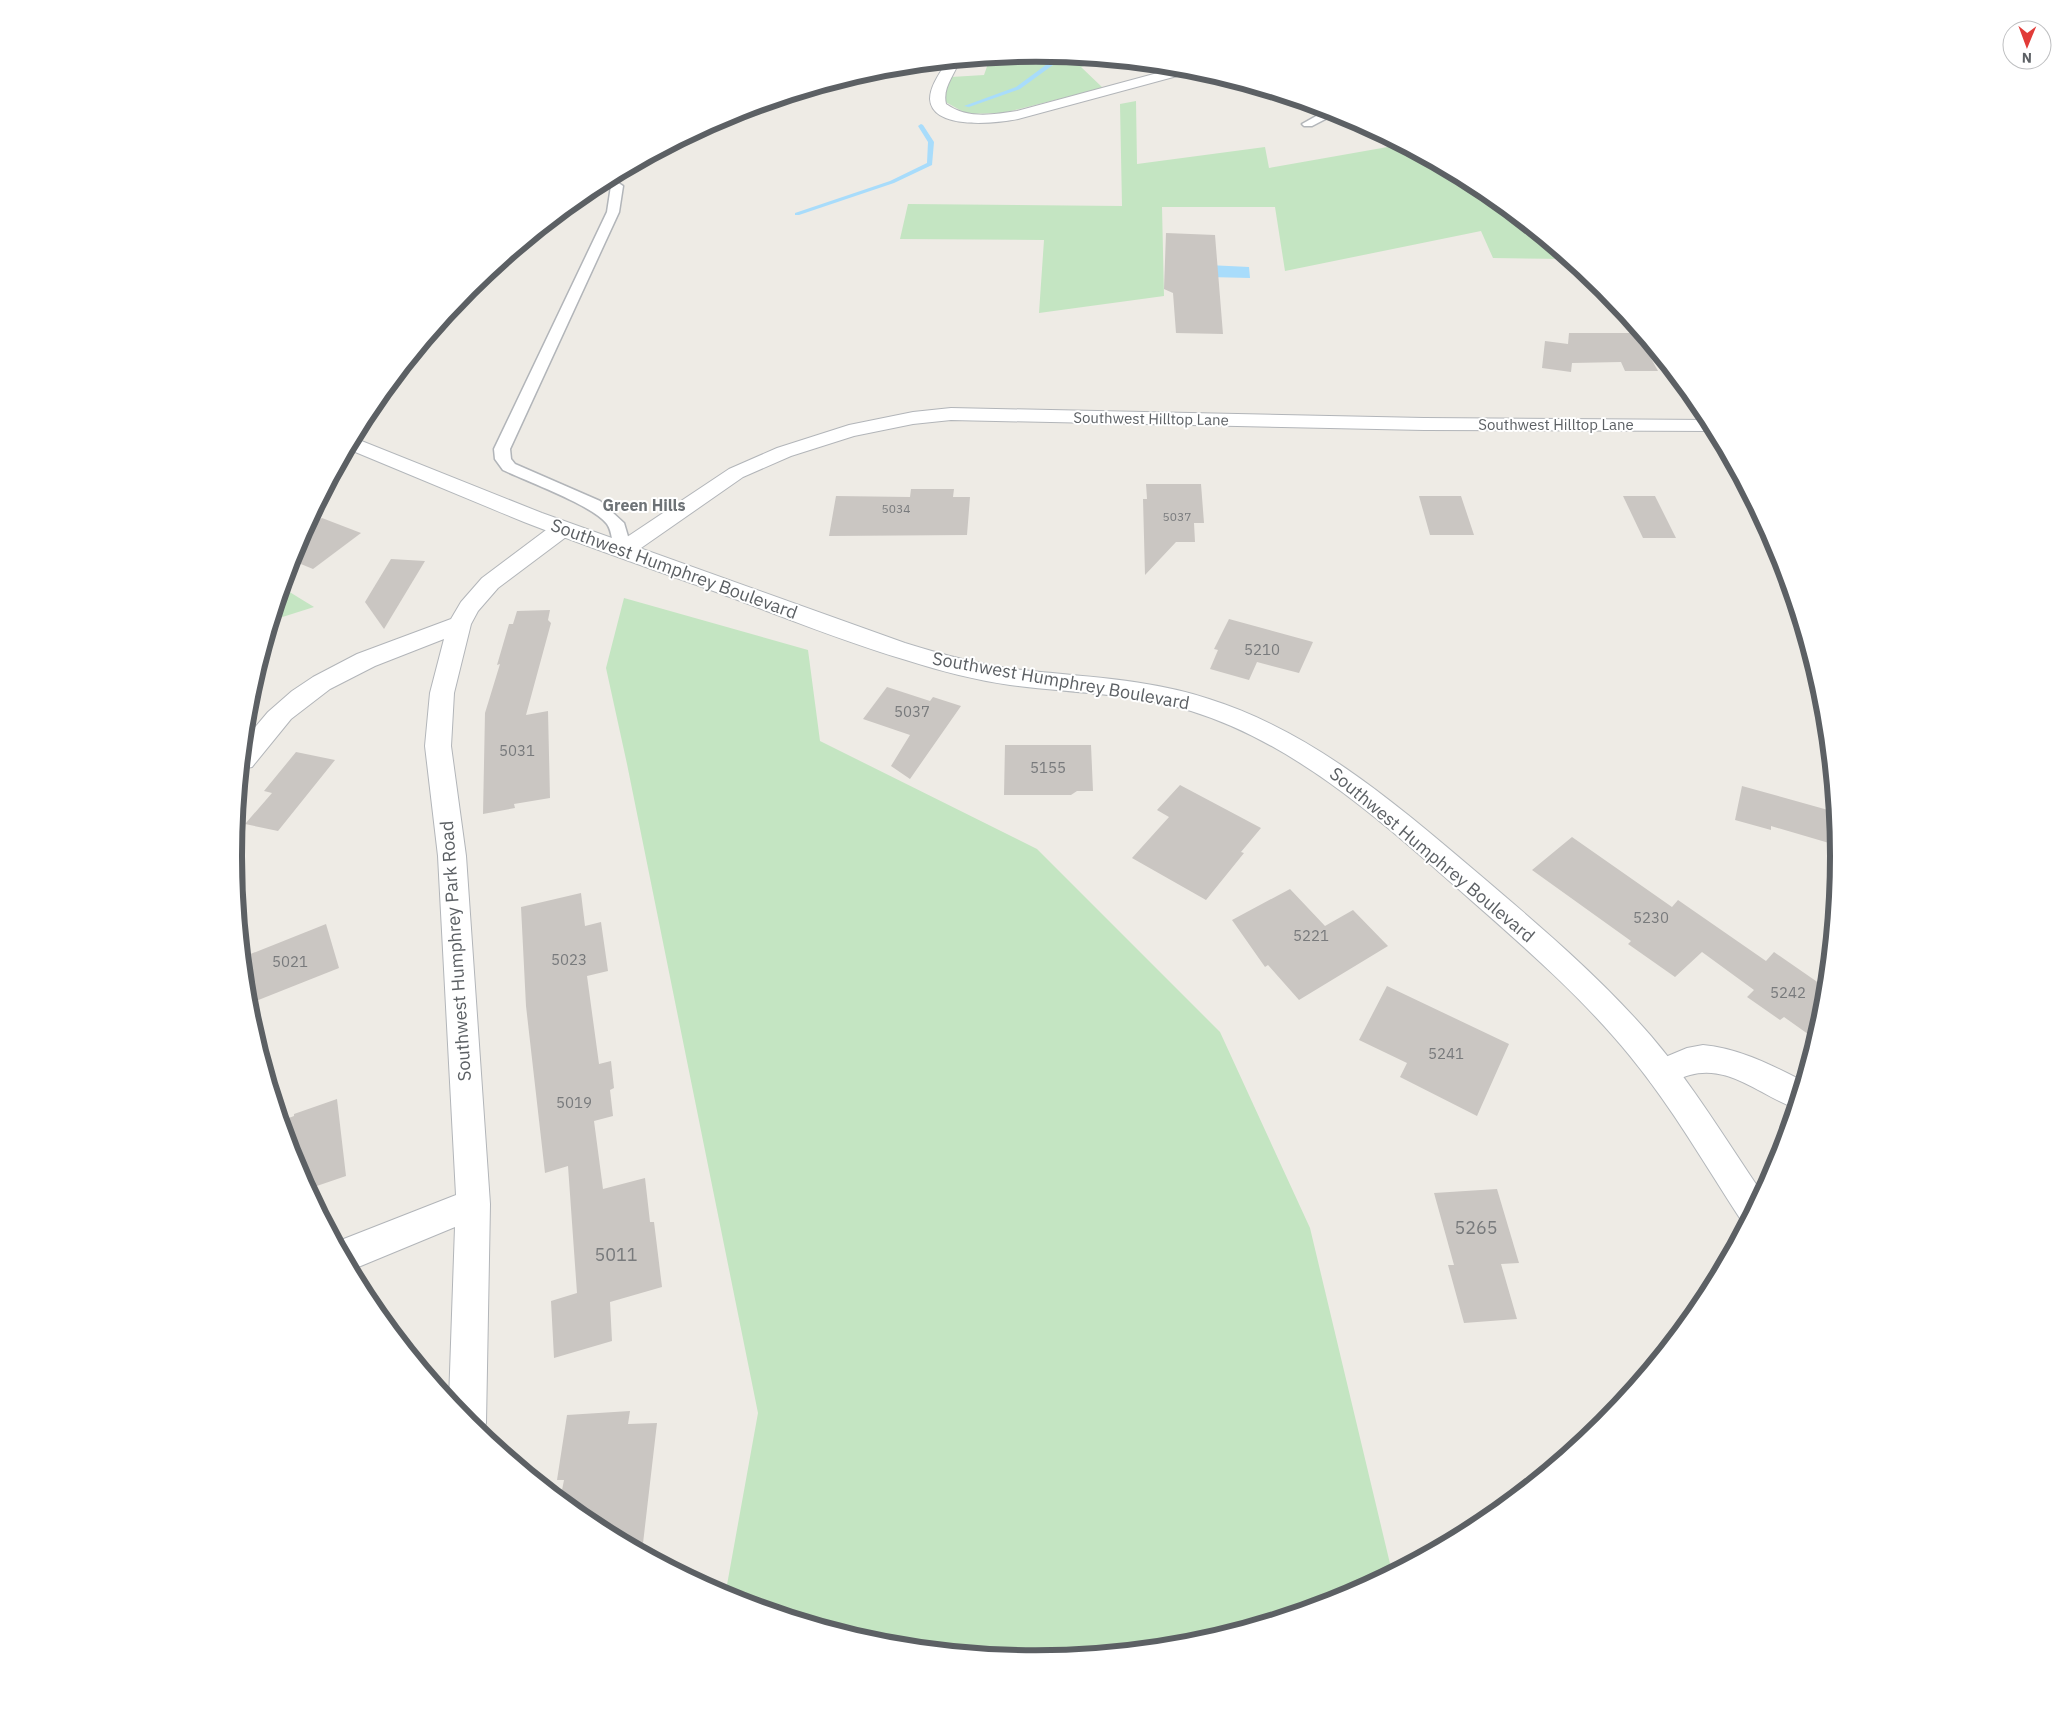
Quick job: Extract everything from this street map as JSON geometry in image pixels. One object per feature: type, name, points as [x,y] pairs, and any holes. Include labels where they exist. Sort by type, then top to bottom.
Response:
[{"type":"street","points":[[950,67],[938,92],[939,106],[956,116],[984,120],[1018,115],[1169,74]]},
{"type":"street","name":"Southwest Hilltop Lane","points":[[623,550],[736,473],[784,452],[849,431],[913,418],[951,414],[1424,424],[1703,426]]},
{"type":"street","name":"Southwest Humphrey Boulevard","points":[[357,445],[562,529],[880,644],[932,660],[1009,676],[1157,694],[1198,704],[1262,729],[1320,762],[1362,792],[1519,924],[1617,1019],[1662,1073],[1750,1203]]},
{"type":"street","name":"Southwest Humphrey Park Road","points":[[467,1410],[473,1204],[452,856],[438,746],[442,693],[459,624],[469,607],[490,583],[562,529]]},
{"type":"street","points":[[249,752],[281,713],[313,688],[350,666],[459,624]]},
{"type":"street","points":[[1662,1073],[1691,1060],[1714,1059],[1741,1067],[1794,1093]]},
{"type":"street","points":[[348,1254],[473,1204]]},
{"type":"lane","points":[[1308,124],[1323,117]]},
{"type":"lane","points":[[617,186],[613,212],[502,449],[503,459],[509,467],[594,505],[616,523],[623,550]]},
{"type":"green space","points":[[1036,62],[1090,64],[1081,67],[1103,88],[1003,113],[967,114],[942,100],[951,77],[984,75],[988,64]]},
{"type":"green space","points":[[1136,101],[1137,164],[1265,147],[1269,168],[1391,146],[1477,196],[1559,259],[1493,258],[1481,231],[1285,271],[1275,207],[1162,207],[1164,296],[1039,313],[1044,240],[900,239],[908,204],[1122,206],[1120,104]]},
{"type":"green space","points":[[288,591],[314,607],[279,618]]},
{"type":"green space","points":[[624,598],[808,650],[820,741],[1037,849],[1220,1032],[1310,1228],[1391,1567],[1340,1590],[1242,1623],[1140,1644],[1088,1649],[984,1649],[932,1644],[830,1623],[781,1608],[727,1588],[758,1413],[606,668]]},
{"type":"water","points":[[1208,265],[1249,267],[1250,278],[1209,277]]},
{"type":"building","points":[[1166,233],[1215,235],[1223,334],[1176,333],[1173,293],[1164,289]]},
{"type":"building","points":[[1569,333],[1633,333],[1645,348],[1658,371],[1625,371],[1621,362],[1572,363],[1571,372],[1542,368],[1545,341],[1568,344]]},
{"type":"building","points":[[1146,484],[1201,484],[1204,523],[1194,523],[1195,542],[1176,542],[1145,575],[1143,499],[1147,499]]},
{"type":"building","points":[[911,489],[954,489],[953,497],[970,497],[967,535],[829,536],[836,496],[910,497]]},
{"type":"building","points":[[1419,496],[1461,496],[1474,535],[1430,535]]},
{"type":"building","points":[[1623,496],[1655,496],[1676,538],[1643,538]]},
{"type":"building","points":[[322,518],[361,533],[313,569],[298,563],[316,522]]},
{"type":"building","points":[[391,559],[425,561],[384,629],[365,602]]},
{"type":"building","points":[[550,610],[548,620],[551,623],[526,715],[548,711],[550,798],[514,804],[515,808],[483,814],[485,713],[500,664],[497,665],[509,624],[513,624],[517,611]]},
{"type":"building","points":[[1229,619],[1313,642],[1299,673],[1257,662],[1249,680],[1210,669],[1218,650],[1214,649]]},
{"type":"building","points":[[887,687],[930,701],[933,697],[961,706],[910,779],[891,766],[910,735],[863,719]]},
{"type":"building","points":[[1005,745],[1091,745],[1093,791],[1077,791],[1071,795],[1004,795]]},
{"type":"building","points":[[296,752],[335,760],[278,831],[245,824],[272,793],[264,791]]},
{"type":"building","points":[[1180,785],[1261,828],[1241,852],[1244,853],[1206,900],[1132,858],[1169,817],[1157,810]]},
{"type":"building","points":[[1742,786],[1828,810],[1829,843],[1771,826],[1771,830],[1735,820]]},
{"type":"building","points":[[1572,837],[1672,907],[1678,900],[1766,961],[1774,952],[1819,983],[1809,1035],[1784,1017],[1780,1020],[1747,997],[1754,990],[1702,952],[1675,977],[1628,944],[1631,941],[1532,870]]},
{"type":"building","points":[[1290,889],[1325,926],[1353,910],[1388,946],[1299,1000],[1268,965],[1265,967],[1232,920]]},
{"type":"building","points":[[581,893],[585,926],[601,922],[608,971],[587,976],[599,1064],[611,1061],[614,1088],[610,1090],[613,1116],[594,1121],[603,1189],[645,1178],[650,1222],[654,1222],[662,1287],[610,1302],[612,1341],[554,1358],[551,1301],[577,1293],[568,1166],[545,1173],[526,1006],[521,907]]},
{"type":"building","points":[[326,924],[339,968],[255,1001],[249,955]]},
{"type":"building","points":[[1387,986],[1509,1044],[1477,1116],[1400,1077],[1407,1063],[1359,1040]]},
{"type":"building","points":[[337,1099],[346,1176],[314,1187],[287,1119],[294,1116],[294,1114]]},
{"type":"building","points":[[1497,1189],[1519,1263],[1501,1264],[1517,1319],[1464,1323],[1448,1265],[1454,1265],[1434,1193]]},
{"type":"building","points":[[630,1411],[628,1424],[657,1423],[643,1546],[595,1517],[562,1492],[564,1480],[557,1480],[567,1415]]},
{"type":"waterway","points":[[967,106],[1018,88],[1053,63]]},
{"type":"waterway","points":[[797,214],[892,182],[930,164],[931,142],[921,126]]},
{"type":"district","name":"Green Hills","points":[[644,505]]}]
